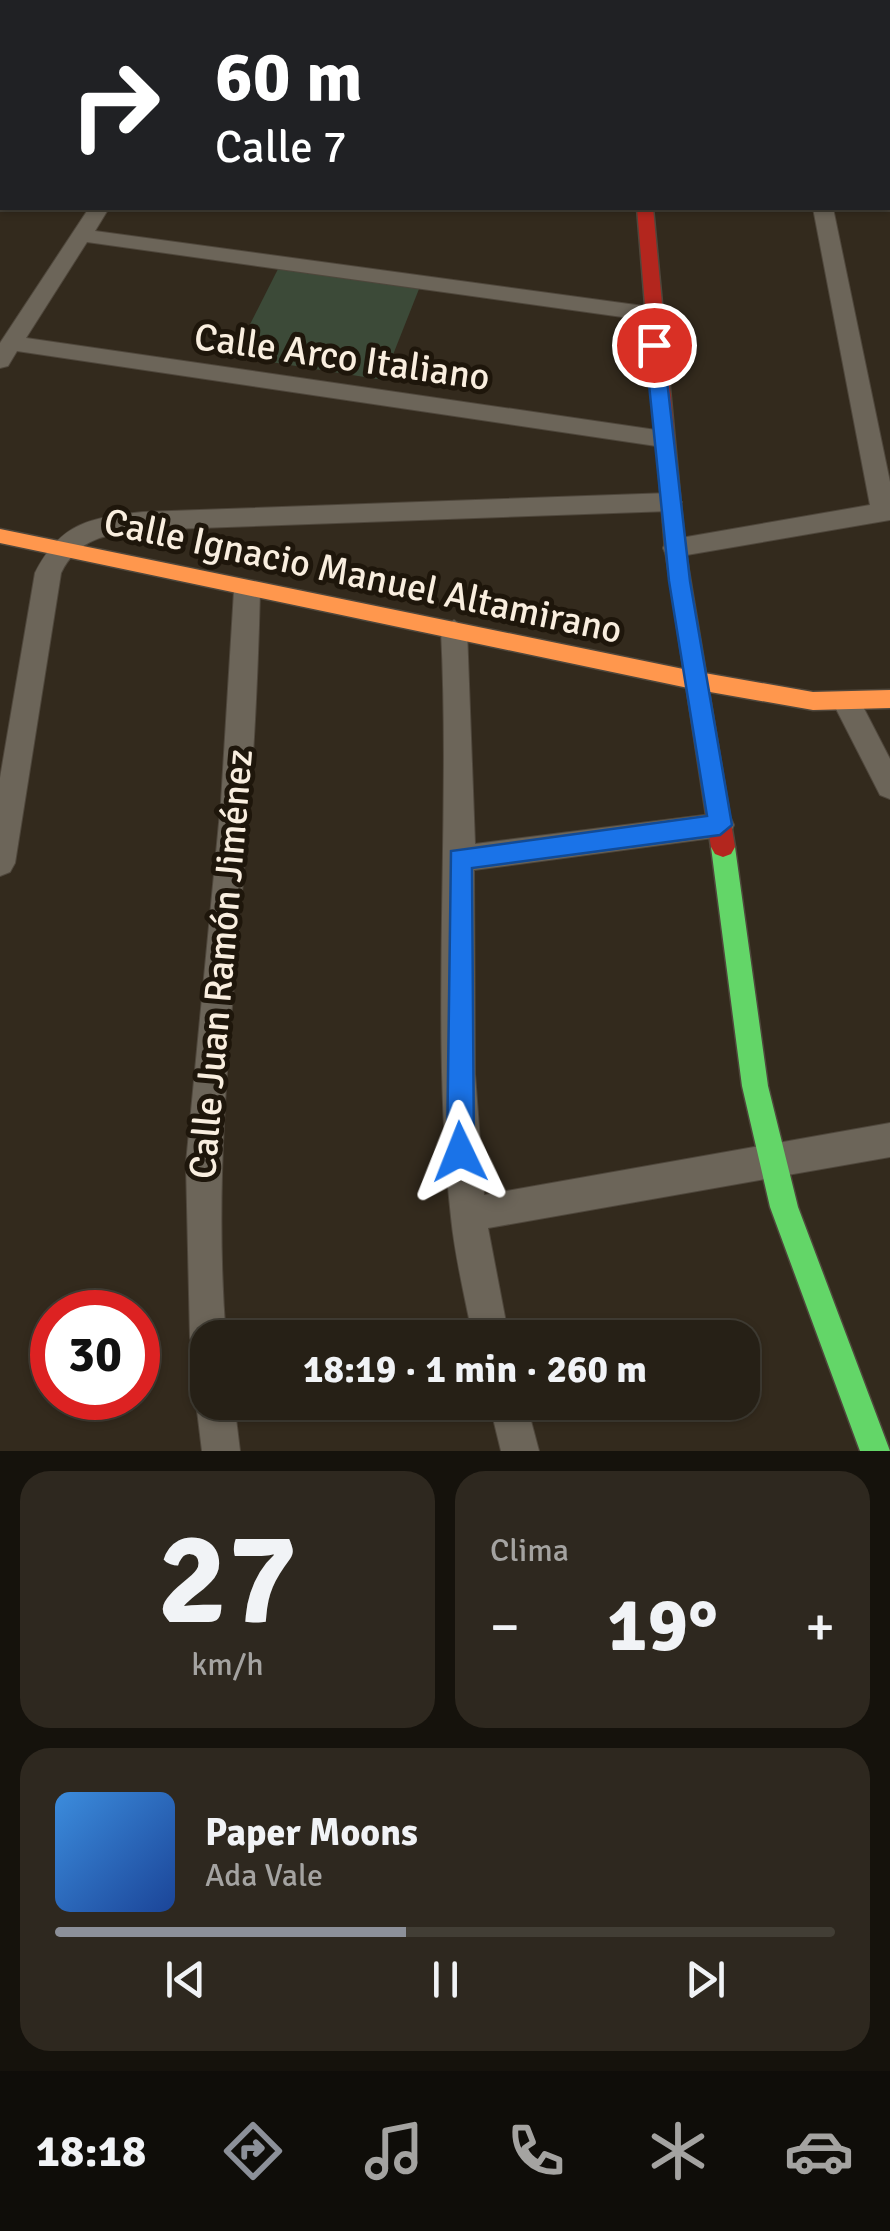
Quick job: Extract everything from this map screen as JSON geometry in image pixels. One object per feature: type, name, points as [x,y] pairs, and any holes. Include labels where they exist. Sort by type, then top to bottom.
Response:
[{"type":"street","points":[[6,352],[97,210]]},
{"type":"street","points":[[645,210],[650,314],[675,548],[693,680],[720,825],[754,1086],[771,1160],[875,1451]]},
{"type":"street","points":[[675,548],[887,512],[823,210]]},
{"type":"street","points":[[81,235],[650,314]]},
{"type":"street","name":"Calle Arco Italiano","points":[[6,352],[663,439]]},
{"type":"street","points":[[0,863],[48,573],[58,548],[94,528],[143,521],[670,502]]},
{"type":"street","name":"Calle Ignacio Manuel Altamirano","points":[[0,536],[693,680],[813,701],[890,699]]},
{"type":"street","name":"Calle Juan Ramón Jiménez","points":[[207,1320],[200,1223],[202,1128],[242,733],[247,590]]},
{"type":"street","points":[[454,630],[462,756],[458,1131],[467,1214],[488,1320]]},
{"type":"street","points":[[848,702],[890,787]]},
{"type":"street","points":[[460,859],[720,825]]},
{"type":"street","points":[[467,1214],[890,1140]]},
{"type":"street","points":[[217,1420],[221,1451]]},
{"type":"street","points":[[512,1420],[520,1451]]},
{"type":"green space","points":[[279,267],[419,289],[383,380],[234,356]]},
{"type":"traffic: fast","points":[[723,847],[755,1086],[784,1207],[875,1451]]},
{"type":"traffic: slow","points":[[0,536],[693,680],[813,701],[890,699]]},
{"type":"traffic: jam","points":[[645,210],[675,548],[723,847]]},
{"type":"route","points":[[460,1152],[460,859],[720,825],[704,720],[693,680],[654,345]]}]
